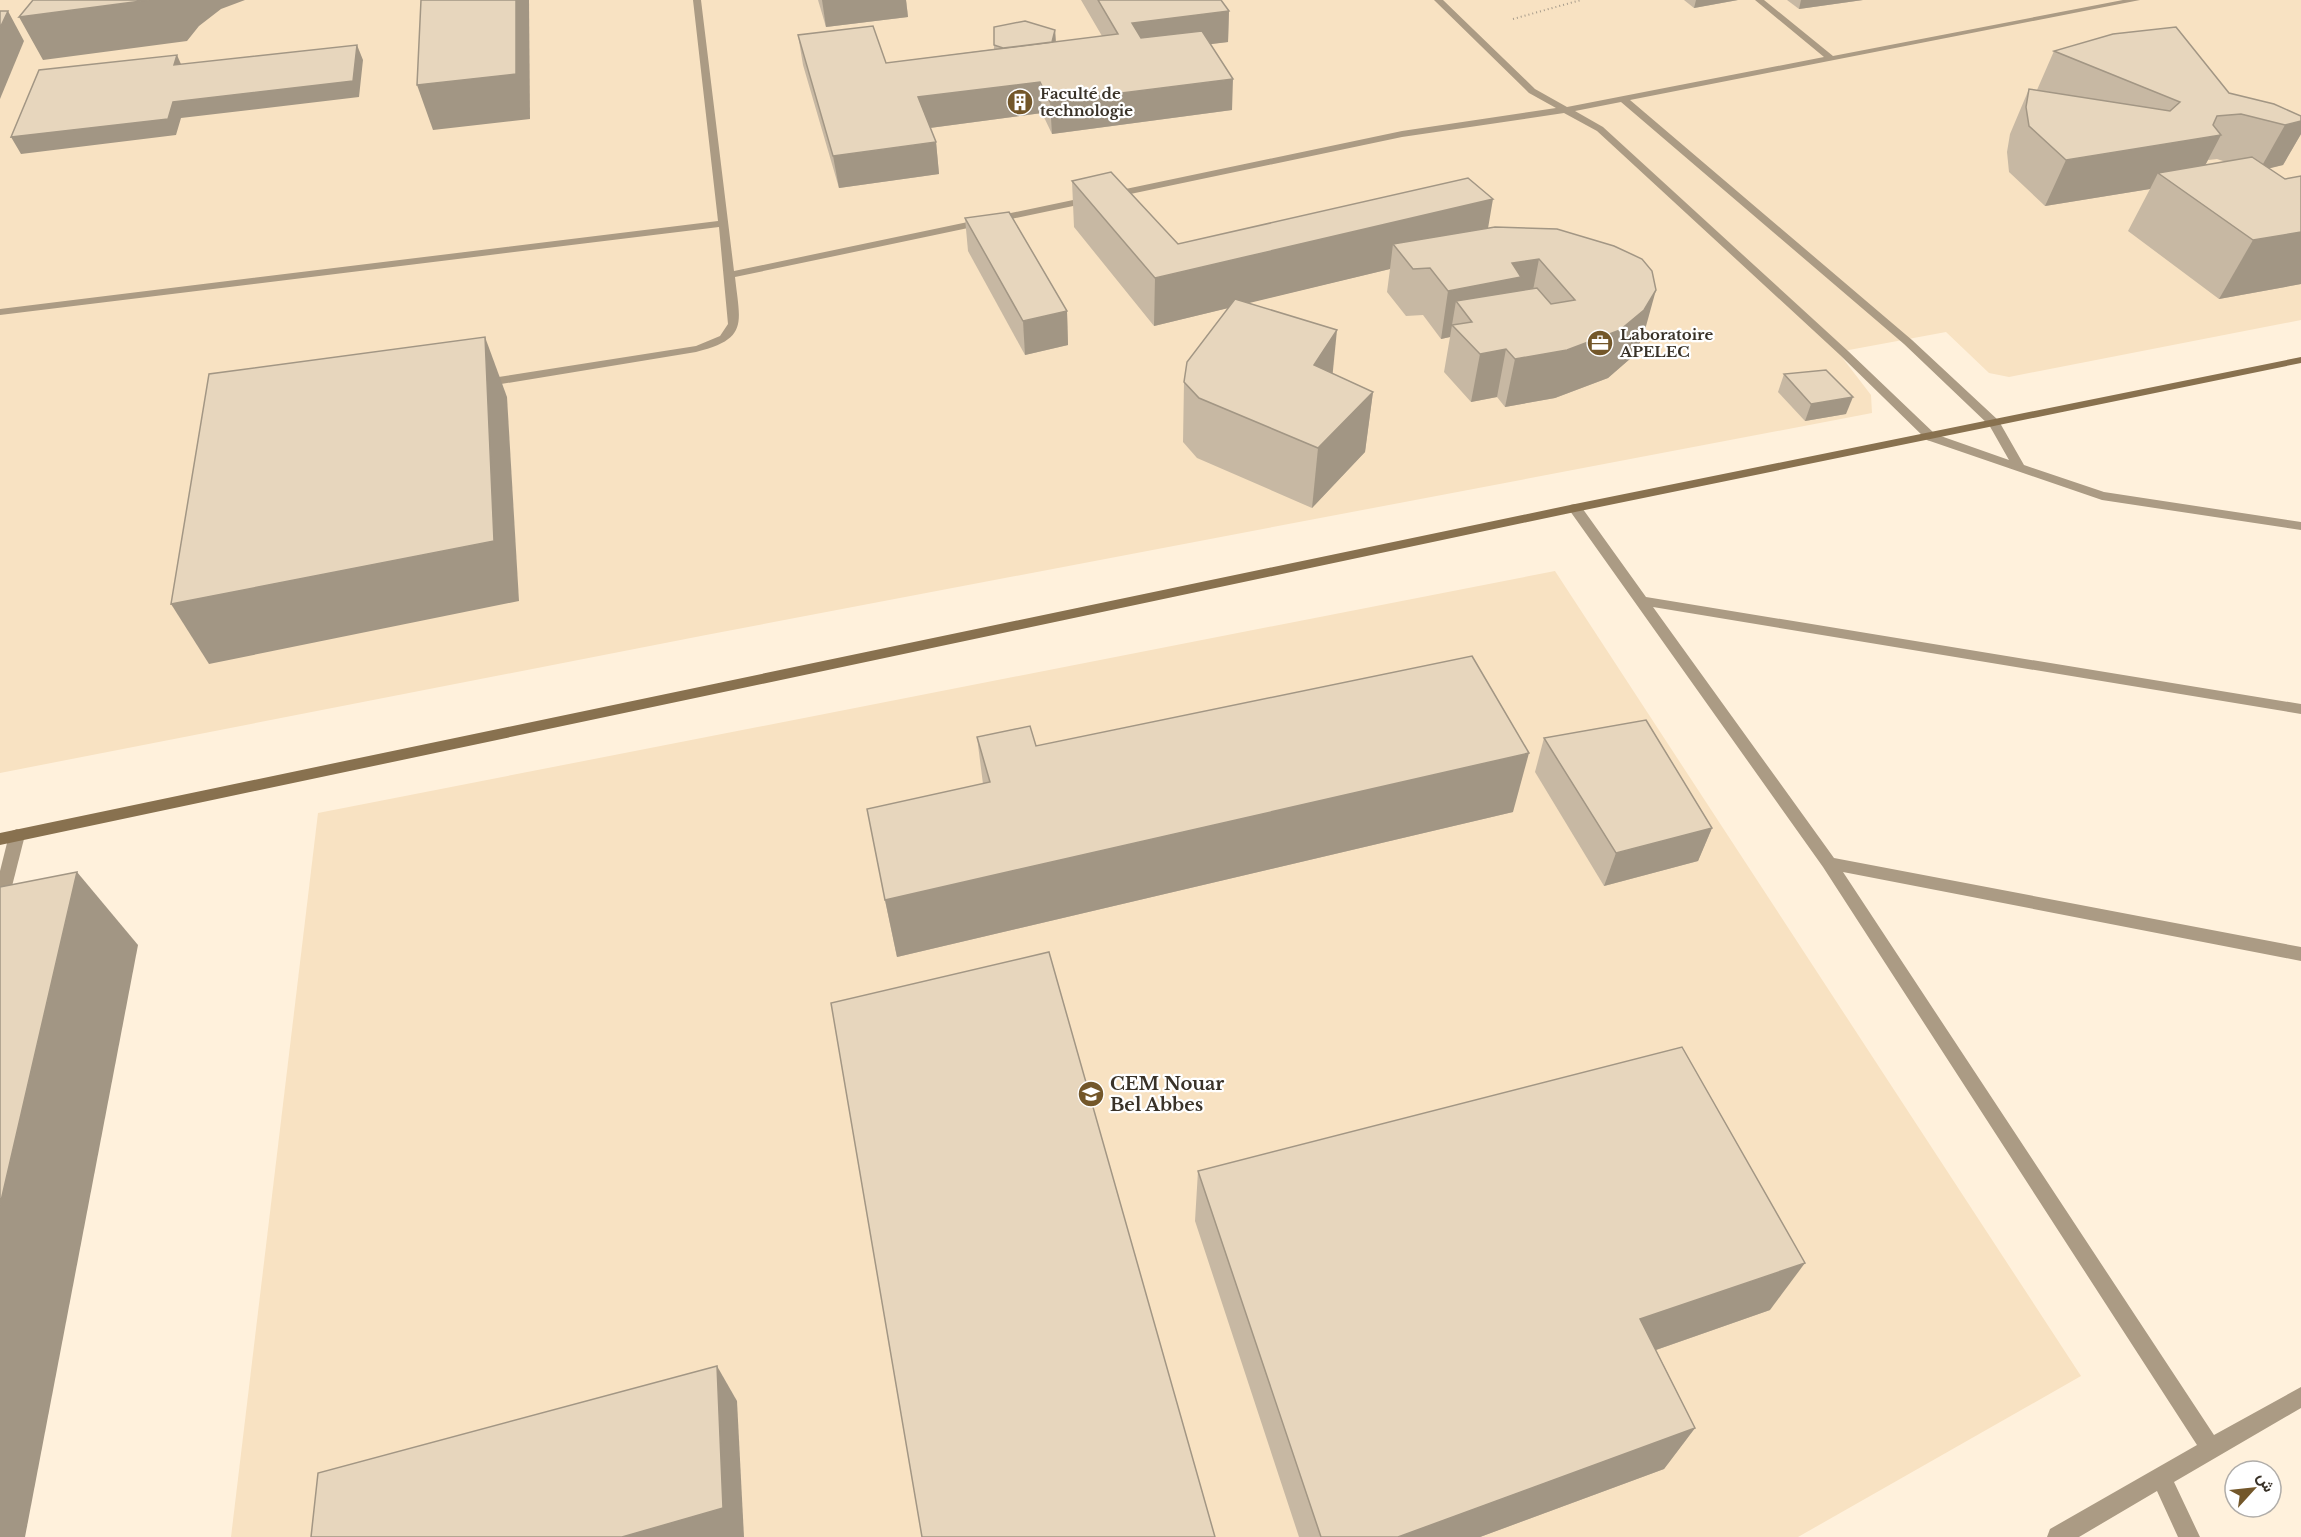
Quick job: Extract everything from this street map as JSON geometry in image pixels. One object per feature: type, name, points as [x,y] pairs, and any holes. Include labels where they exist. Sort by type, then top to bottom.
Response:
[{"type":"street","points":[[476,384],[710,346],[731,332],[734,324],[724,223],[697,0]]},
{"type":"street","points":[[1438,0],[1532,91],[1600,129],[1835,345],[1931,437],[2102,495],[2301,526]]},
{"type":"street","points":[[1759,0],[1831,59]]},
{"type":"street","points":[[729,275],[1334,147],[1402,134],[1565,110],[2136,0]]},
{"type":"street","points":[[1623,99],[1908,342],[1994,423],[2018,465]]},
{"type":"street","points":[[0,312],[724,223]]},
{"type":"street","points":[[0,839],[1575,508],[2301,360]]},
{"type":"street","points":[[1575,508],[1644,601],[1829,863],[2210,1447]]},
{"type":"street","points":[[1644,601],[2301,709]]},
{"type":"street","points":[[0,902],[17,835]]},
{"type":"street","points":[[1829,863],[2301,954]]},
{"type":"street","points":[[2058,1537],[2301,1396]]},
{"type":"street","points":[[2162,1478],[2189,1537]]},
{"type":"path","points":[[1469,30],[1581,0]]},
{"type":"shaded area","points":[[0,0],[2301,0],[2301,320],[2009,377],[1989,373],[1946,332],[1838,352],[1871,395],[1872,413],[706,635],[0,773]]},
{"type":"shaded area","name":"CEM Nouar Bel Abbes","points":[[1555,571],[2081,1376],[1798,1537],[231,1537],[318,813]]},
{"type":"building","points":[[33,0],[149,0],[19,17]]},
{"type":"building","points":[[421,0],[516,0],[516,74],[417,85]]},
{"type":"building","points":[[1098,0],[1221,0],[1229,11],[1132,23],[1141,38],[1202,31],[1233,79],[1050,102],[1040,82],[918,97],[936,142],[833,156],[798,35],[873,26],[886,63],[1118,34]]},
{"type":"building","points":[[0,11],[8,11],[0,28]]},
{"type":"building","points":[[1025,21],[1055,30],[1052,42],[1003,48],[994,45],[994,27]]},
{"type":"building","points":[[2176,27],[2229,93],[2274,104],[2301,116],[2301,121],[2285,125],[2241,114],[2217,116],[2213,125],[2221,135],[2066,160],[2029,126],[2026,107],[2029,89],[2170,111],[2180,102],[2054,51],[2113,34]]},
{"type":"building","points":[[357,45],[353,81],[173,102],[168,119],[11,137],[39,70],[177,55],[174,65]]},
{"type":"building","points":[[2252,157],[2285,179],[2301,176],[2301,232],[2253,240],[2158,173]]},
{"type":"building","points":[[1111,172],[1178,244],[1468,178],[1493,199],[1155,278],[1072,181]]},
{"type":"building","points":[[1009,212],[1067,311],[1023,321],[965,218]]},
{"type":"building","points":[[1495,227],[1557,229],[1614,246],[1642,259],[1652,271],[1656,290],[1644,310],[1620,330],[1567,350],[1515,359],[1506,349],[1480,354],[1452,325],[1472,322],[1456,301],[1537,288],[1551,304],[1575,300],[1539,259],[1512,263],[1521,277],[1448,291],[1430,268],[1413,269],[1393,244]]},
{"type":"building","points":[[1235,299],[1337,330],[1314,365],[1373,392],[1318,448],[1199,398],[1184,382],[1187,362]]},
{"type":"building","points":[[485,337],[494,541],[171,604],[209,374]]},
{"type":"building","points":[[1826,370],[1853,397],[1811,404],[1784,374]]},
{"type":"building","points":[[1472,656],[1529,753],[885,900],[867,809],[990,782],[977,737],[1030,726],[1036,746]]},
{"type":"building","points":[[1646,720],[1712,828],[1616,853],[1544,738]]},
{"type":"building","points":[[77,872],[0,1205],[0,887]]},
{"type":"building","points":[[1049,952],[1215,1537],[922,1537],[831,1003]]},
{"type":"building","points":[[1682,1047],[1805,1263],[1640,1319],[1695,1428],[1398,1537],[1321,1537],[1198,1171]]},
{"type":"building","points":[[717,1366],[723,1508],[622,1537],[311,1537],[318,1473]]},
{"type":"place","name":"Faculté de technologie","points":[[1020,102]]},
{"type":"place","name":"Laboratoire APELEC","points":[[1600,343]]},
{"type":"place","name":"CEM Nouar Bel Abbes","points":[[1091,1094]]}]
